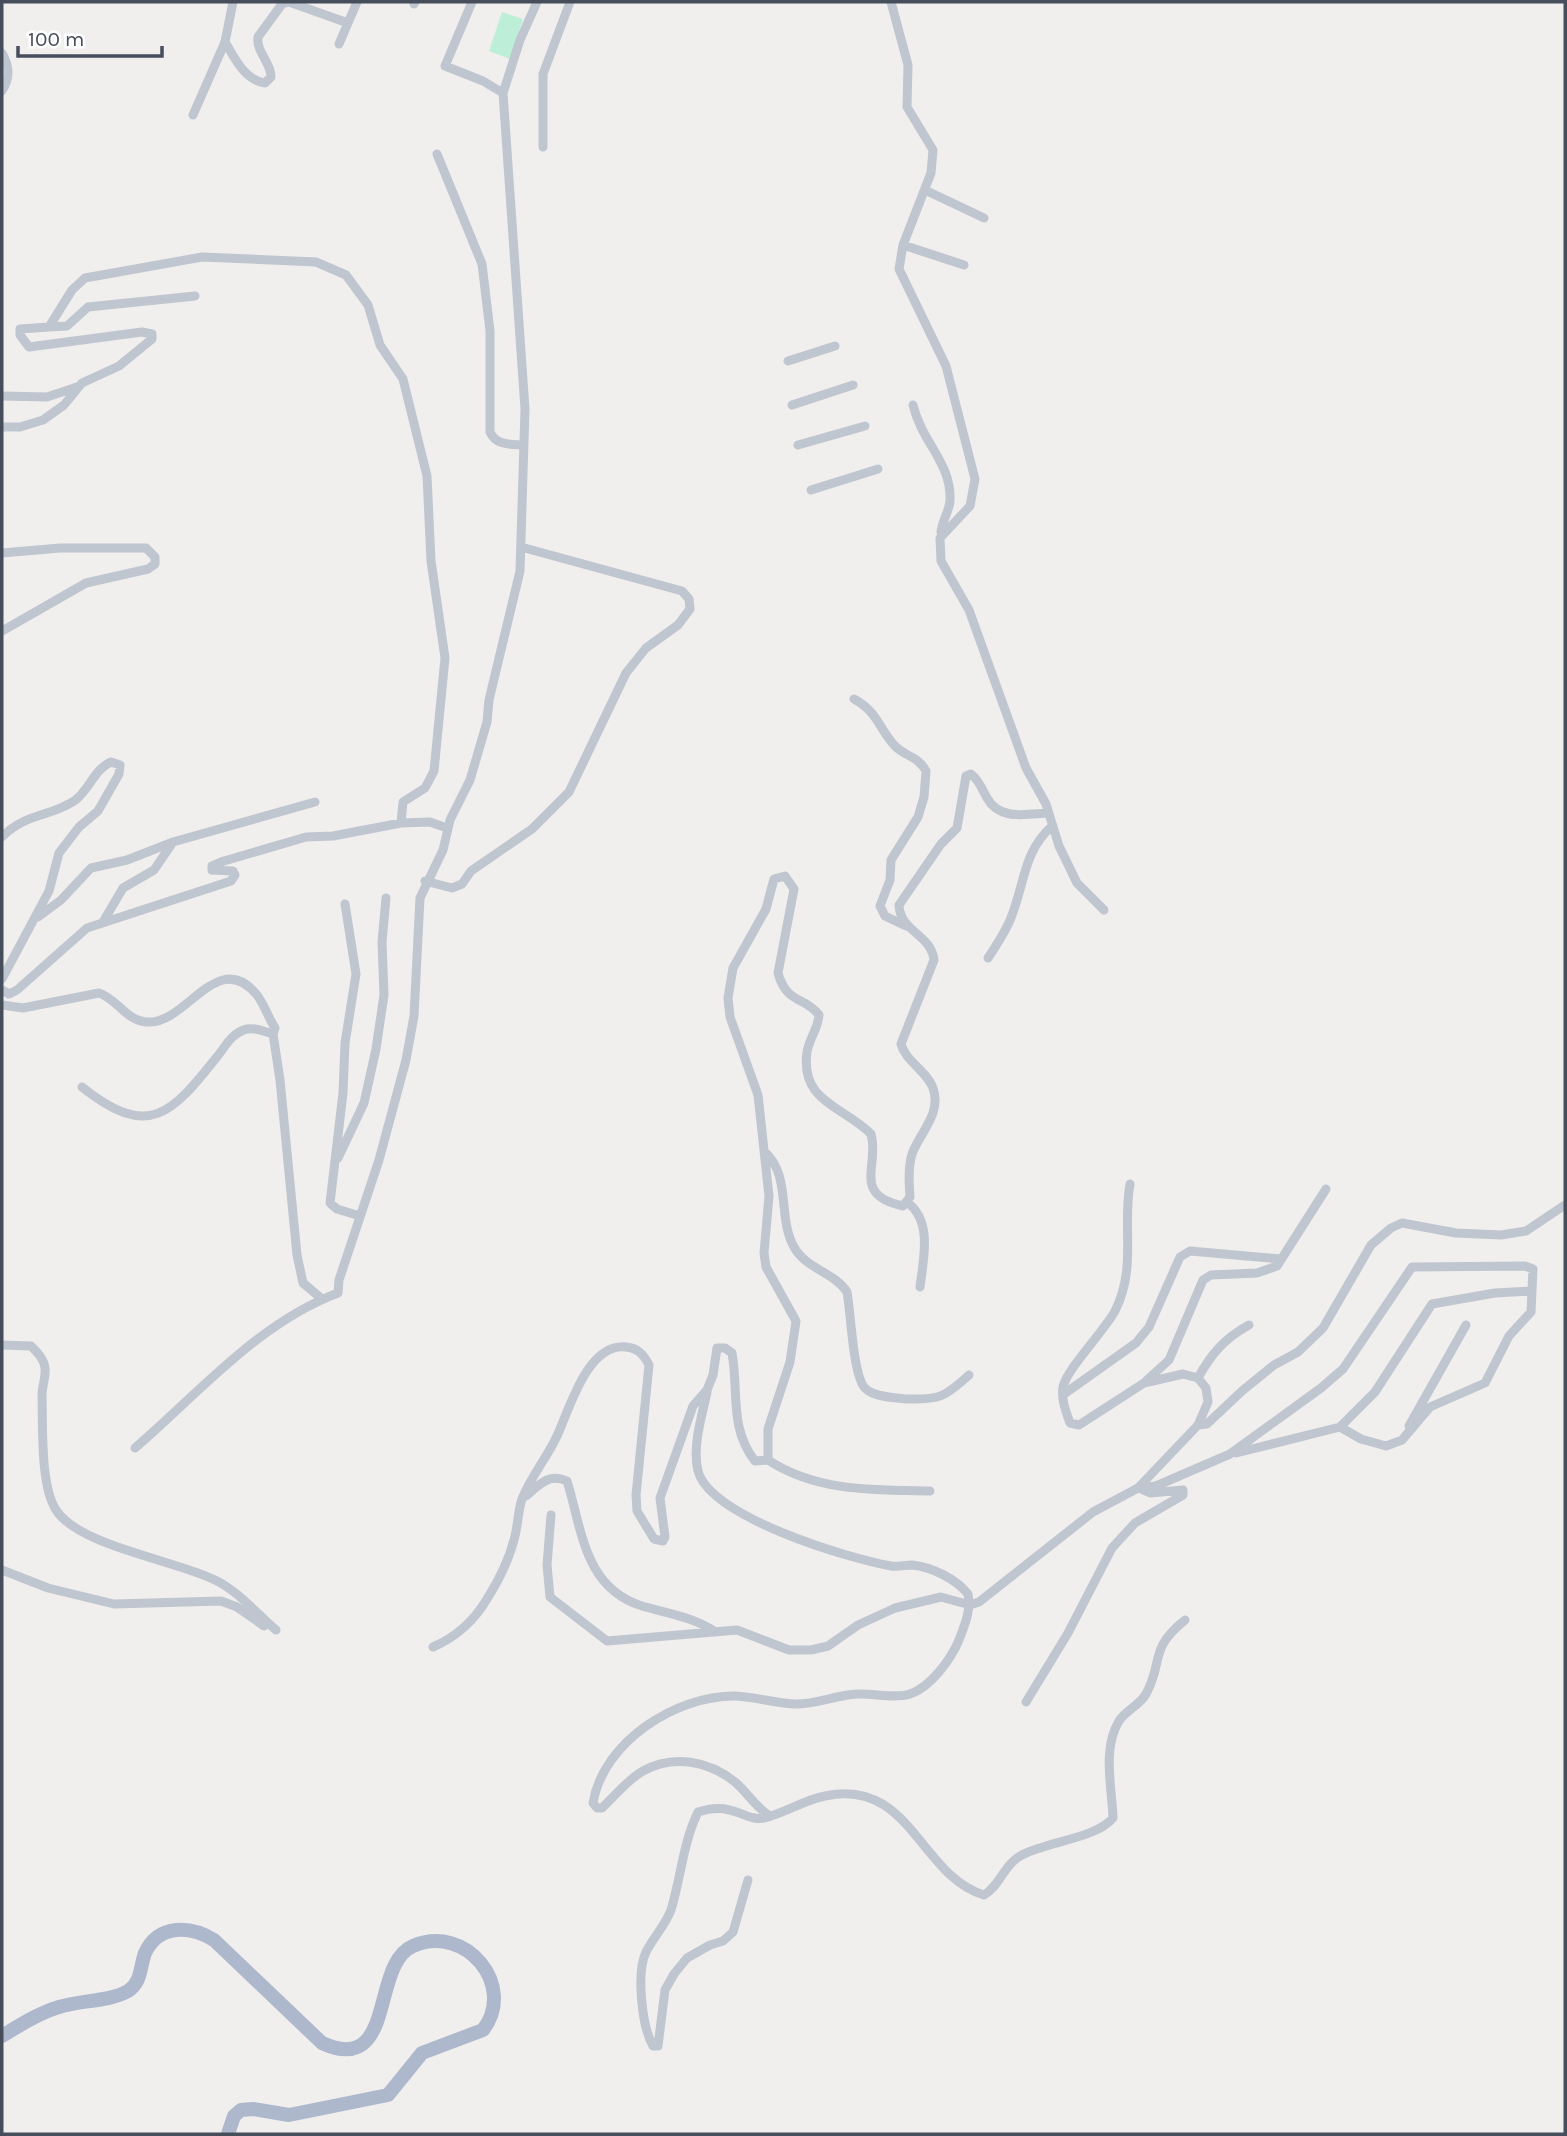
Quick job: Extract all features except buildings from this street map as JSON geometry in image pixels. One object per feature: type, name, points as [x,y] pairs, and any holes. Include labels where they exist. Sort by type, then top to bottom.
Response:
[{"type":"main road","points":[[2,2036],[59,2007],[128,1991],[137,1982],[150,1946],[167,1932],[186,1928],[199,1931],[214,1940],[322,2043],[335,2049],[358,2048],[367,2040],[379,2018],[394,1969],[408,1948],[432,1939],[449,1941],[480,1962],[492,1983],[494,2004],[488,2023],[482,2030],[422,2053],[388,2095],[289,2115],[253,2109],[241,2110],[233,2116],[228,2134]]},
{"type":"street","points":[[193,115],[225,41],[233,2]]},
{"type":"street","points":[[225,41],[244,72],[255,81],[265,83],[271,77],[271,68],[257,44],[258,37],[282,4],[289,2],[348,23]]},
{"type":"street","points":[[340,44],[356,2]]},
{"type":"street","points":[[472,2],[445,66],[484,80],[503,93]]},
{"type":"street","points":[[135,1448],[274,1326],[338,1293],[339,1280],[406,1060],[414,1016],[420,898],[425,881],[443,849],[447,828],[470,780],[487,722],[489,700],[520,571],[525,409],[503,93],[515,51],[537,2]]},
{"type":"street","points":[[543,147],[543,75],[570,2]]},
{"type":"street","points":[[891,2],[908,65],[907,107],[933,150],[925,190],[904,245],[899,269],[946,366],[975,479],[970,506],[940,538]]},
{"type":"street","points":[[2,53],[9,68],[8,80],[2,91]]},
{"type":"street","points":[[437,154],[482,264],[490,331],[490,432],[493,439],[500,443],[524,445]]},
{"type":"street","points":[[925,190],[984,218]]},
{"type":"street","points":[[904,245],[964,265]]},
{"type":"street","points":[[49,327],[72,290],[85,278],[202,257],[316,262],[346,275],[368,306],[380,345],[403,379],[427,476],[431,561],[444,652],[434,771],[425,788],[402,803],[401,822]]},
{"type":"street","points":[[2,396],[47,397],[77,387],[93,376],[131,358],[153,337],[147,332],[33,348],[20,335],[22,327],[67,327],[88,307],[195,296]]},
{"type":"street","points":[[788,361],[835,346]]},
{"type":"street","points":[[792,405],[853,385]]},
{"type":"street","points":[[2,428],[20,427],[43,420],[64,405],[77,387]]},
{"type":"street","points":[[913,405],[922,434],[945,468],[949,482],[950,502],[940,538],[941,561],[969,610],[1026,768],[1049,813],[1077,883],[1104,910]]},
{"type":"street","points":[[798,445],[865,426]]},
{"type":"street","points":[[811,489],[878,469]]},
{"type":"street","points":[[425,881],[452,888],[462,884],[471,871],[532,829],[569,792],[626,673],[646,648],[678,625],[690,609],[689,599],[682,592],[521,547]]},
{"type":"street","points":[[2,553],[61,548],[146,548],[155,556],[155,564],[148,569],[86,583],[2,631]]},
{"type":"street","points":[[854,699],[866,706],[880,721],[895,746],[915,757],[926,771],[924,797],[918,817],[891,860],[890,880],[880,906],[885,916],[906,926],[927,941],[934,960],[901,1044],[903,1053],[933,1088],[932,1120],[913,1153],[908,1203],[920,1218],[925,1240],[920,1287]]},
{"type":"street","points":[[2,837],[26,818],[71,803],[83,794],[103,765],[111,762],[120,765],[119,774],[98,811],[72,834],[59,853],[49,891],[2,979]]},
{"type":"street","points":[[906,926],[899,915],[899,905],[941,844],[957,828],[966,776],[971,774],[977,779],[991,805],[1003,814],[1049,813]]},
{"type":"street","points":[[31,923],[61,900],[91,868],[127,860],[173,842],[315,802]]},
{"type":"street","points":[[2,990],[9,994],[17,990],[87,928],[231,881],[235,875],[233,871],[212,870],[212,866],[224,861],[306,837],[333,836],[401,822],[429,822],[447,828]]},
{"type":"street","points":[[988,958],[1013,914],[1030,853],[1052,826]]},
{"type":"street","points":[[102,924],[123,888],[154,870],[173,842]]},
{"type":"street","points":[[768,1460],[768,1429],[790,1362],[796,1321],[766,1267],[764,1253],[769,1196],[758,1095],[730,1017],[728,998],[733,968],[766,909],[774,879],[780,875],[785,876],[794,889],[778,973],[789,996],[814,1009],[819,1015],[807,1050],[811,1083],[816,1095],[871,1134],[869,1164],[877,1194],[888,1203],[903,1206],[908,1203]]},
{"type":"street","points":[[335,1164],[364,1103],[376,1049],[384,995],[382,942],[386,898]]},
{"type":"street","points":[[345,904],[356,974],[345,1043],[330,1203],[337,1209],[360,1216]]},
{"type":"street","points":[[2,1005],[23,1008],[99,993],[109,997],[128,1016],[154,1022],[175,1015],[214,982],[234,981],[257,995],[275,1028],[273,1034],[297,1255],[303,1283],[322,1299]]},
{"type":"street","points":[[82,1087],[114,1111],[130,1116],[154,1115],[175,1105],[235,1034],[250,1028],[273,1034]]},
{"type":"street","points":[[764,1151],[775,1161],[785,1199],[786,1231],[794,1248],[803,1260],[842,1284],[847,1292],[858,1373],[865,1388],[875,1394],[901,1399],[935,1400],[949,1393],[969,1375]]},
{"type":"street","points":[[1130,1184],[1130,1260],[1115,1311],[1063,1385],[1064,1409],[1070,1423],[1079,1425],[1144,1383],[1168,1360],[1203,1280],[1211,1275],[1257,1273],[1277,1266],[1326,1189]]},
{"type":"street","points":[[1198,1425],[1207,1424],[1242,1391],[1275,1365],[1298,1352],[1323,1328],[1371,1245],[1391,1227],[1402,1223],[1456,1233],[1501,1235],[1526,1231],[1565,1205]]},
{"type":"street","points":[[1063,1394],[1136,1343],[1149,1327],[1180,1257],[1190,1251],[1282,1259]]},
{"type":"street","points":[[1230,1454],[1285,1416],[1343,1369],[1412,1267],[1525,1266],[1534,1269],[1531,1312],[1509,1336],[1485,1383],[1430,1406],[1402,1440],[1386,1446],[1361,1440],[1340,1427]]},
{"type":"street","points":[[1138,1488],[1156,1486],[1230,1454],[1340,1427],[1375,1392],[1432,1304],[1483,1294],[1531,1291]]},
{"type":"street","points":[[1198,1378],[1212,1353],[1234,1333],[1249,1325]]},
{"type":"street","points":[[1402,1440],[1466,1325]]},
{"type":"street","points":[[2,1345],[31,1346],[39,1354],[45,1367],[42,1392],[48,1491],[56,1510],[71,1526],[100,1539],[214,1579],[232,1590],[276,1630],[221,1601],[114,1604],[48,1588],[2,1570]]},
{"type":"street","points":[[433,1647],[452,1638],[486,1600],[515,1538],[522,1499],[555,1440],[574,1392],[590,1367],[619,1346],[635,1348],[645,1356],[649,1365],[636,1495],[637,1511],[654,1539],[663,1541],[660,1499],[692,1406],[707,1390]]},
{"type":"street","points":[[770,1816],[751,1801],[737,1783],[712,1767],[689,1761],[665,1763],[643,1771],[602,1808],[597,1808],[593,1803],[595,1791],[628,1740],[649,1723],[705,1699],[735,1696],[797,1704],[858,1694],[909,1695],[923,1687],[954,1651],[970,1605],[968,1594],[961,1586],[929,1569],[893,1567],[794,1538],[728,1506],[709,1492],[699,1474],[696,1456],[717,1348],[725,1348],[732,1353],[737,1426],[743,1445],[755,1461],[768,1460],[787,1473],[821,1484],[866,1490],[930,1490]]},
{"type":"street","points":[[551,1515],[547,1565],[550,1597],[607,1641],[737,1630],[781,1647],[811,1650],[828,1646],[880,1612],[941,1597],[970,1605],[979,1602],[1093,1512],[1138,1488],[1198,1425],[1208,1402],[1206,1388],[1198,1378],[1182,1374],[1144,1383]]},
{"type":"street","points":[[522,1499],[546,1479],[558,1477],[567,1481],[586,1556],[606,1583],[637,1604],[703,1624],[714,1631]]},
{"type":"street","points":[[1026,1702],[1068,1633],[1112,1548],[1135,1523],[1183,1495],[1182,1490],[1150,1493],[1138,1488]]},
{"type":"street","points":[[748,1881],[740,1918],[733,1933],[723,1941],[687,1958],[665,1990],[658,2046],[653,2046],[649,2039],[643,2004],[641,1964],[670,1913],[690,1828],[698,1812],[727,1807],[762,1819],[825,1795],[848,1794],[872,1798],[897,1812],[943,1865],[973,1892],[984,1895],[991,1891],[1009,1864],[1020,1856],[1055,1841],[1104,1828],[1113,1818],[1109,1757],[1113,1735],[1120,1719],[1145,1696],[1160,1648],[1170,1632],[1185,1620]]},
{"type":"green space","points":[[502,12],[523,19],[510,59],[489,51]]}]
